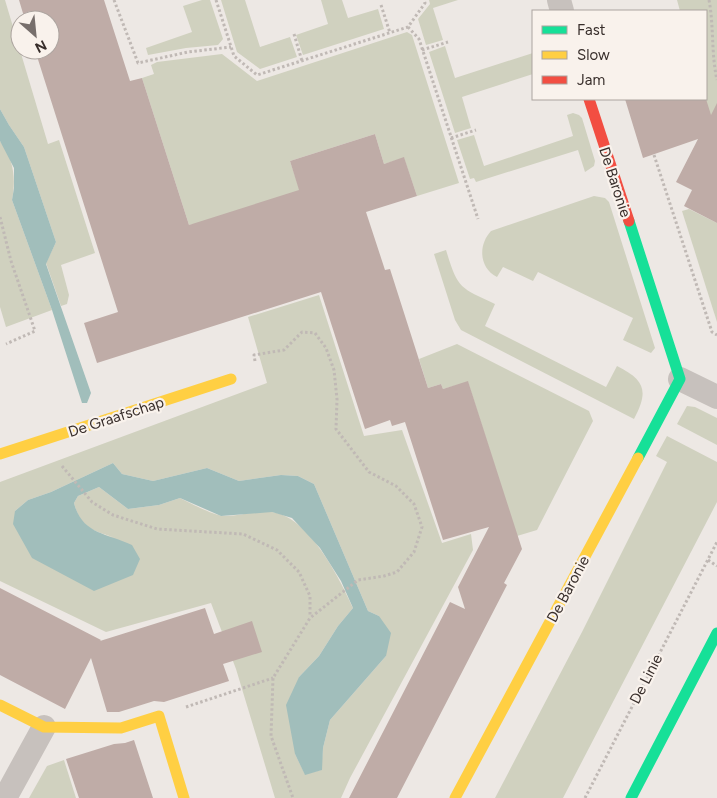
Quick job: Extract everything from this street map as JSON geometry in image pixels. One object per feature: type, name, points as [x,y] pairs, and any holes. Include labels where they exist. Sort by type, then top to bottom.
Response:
[{"type":"street","name":"De Baronie","points":[[455,798],[680,379],[589,100]]},
{"type":"street","name":"De Graafschap","points":[[0,454],[231,379]]},
{"type":"street","points":[[680,379],[717,397]]},
{"type":"street","points":[[631,798],[717,633]]},
{"type":"street","points":[[0,705],[44,727],[121,728],[158,716],[184,798]]},
{"type":"street","points":[[6,798],[44,727]]},
{"type":"path","points":[[114,0],[138,63],[188,52],[231,47]]},
{"type":"path","points":[[216,0],[234,56],[257,75],[408,27],[425,3],[424,0]]},
{"type":"path","points":[[709,0],[717,80]]},
{"type":"path","points":[[381,5],[390,33]]},
{"type":"path","points":[[408,27],[419,39],[478,219]]},
{"type":"path","points":[[294,34],[302,62]]},
{"type":"path","points":[[422,50],[448,42]]},
{"type":"path","points":[[451,138],[476,130]]},
{"type":"path","points":[[654,155],[712,332],[717,335]]},
{"type":"path","points":[[0,217],[10,261],[35,331],[6,344]]},
{"type":"path","points":[[231,379],[257,372],[254,355],[284,350],[302,332],[315,333],[326,348],[334,370],[337,399],[336,429],[370,472],[396,486],[414,504],[422,527],[414,552],[397,572],[358,580],[310,618],[273,678],[271,736],[293,798]]},
{"type":"path","points":[[41,441],[92,502],[113,515],[157,529],[243,534],[277,550],[299,572],[310,596],[310,618]]},
{"type":"path","name":"De Linie","points":[[584,798],[717,542]]},
{"type":"path","points":[[708,560],[717,566]]},
{"type":"path","points":[[158,716],[273,678]]},
{"type":"green space","points":[[0,0],[5,0],[10,17],[10,60],[23,60],[48,144],[59,140],[95,253],[61,265],[69,295],[67,304],[61,306],[46,263],[56,242],[24,147],[0,109]]},
{"type":"green space","points":[[202,0],[210,0],[223,39],[218,45],[186,48],[148,55],[146,48],[192,32],[183,6]]},
{"type":"green space","points":[[221,0],[245,0],[260,47],[290,37],[297,57],[260,69],[237,52]]},
{"type":"green space","points":[[321,0],[342,0],[348,18],[378,9],[384,29],[303,55],[296,35],[328,24]]},
{"type":"green space","points":[[429,0],[458,0],[433,8],[443,40],[426,45],[418,19],[430,4]]},
{"type":"green space","points":[[677,0],[717,0],[717,138],[711,135],[702,100],[707,100],[707,10],[680,10]]},
{"type":"green space","points":[[407,32],[412,35],[459,183],[417,196],[404,158],[384,164],[375,134],[290,161],[305,206],[189,225],[142,78],[154,74],[151,65],[157,62],[222,54],[257,81]]},
{"type":"green space","points":[[445,46],[455,78],[532,53],[532,74],[462,97],[471,128],[455,133],[429,52]]},
{"type":"green space","points":[[573,113],[582,118],[595,161],[594,166],[585,172],[578,150],[476,182],[474,178],[470,179],[457,140],[474,135],[484,166],[573,136],[567,115]]},
{"type":"green space","points":[[0,141],[5,148],[13,169],[12,200],[52,310],[6,327],[0,307]]},
{"type":"green space","points":[[594,196],[605,198],[609,202],[655,348],[651,353],[623,340],[633,318],[538,272],[533,281],[503,267],[497,277],[491,273],[484,262],[482,249],[491,231]]},
{"type":"green space","points":[[689,209],[717,223],[717,322],[682,211]]},
{"type":"green space","points":[[446,250],[457,280],[461,285],[474,294],[495,304],[485,326],[606,387],[617,366],[634,376],[642,387],[643,394],[634,419],[461,330],[455,320],[434,254]]},
{"type":"green space","points":[[319,295],[364,436],[402,430],[442,543],[471,534],[473,550],[341,798],[275,798],[236,669],[211,603],[106,632],[0,581],[0,482],[267,383],[248,317]],"holes":[[[113,463],[122,474],[153,481],[207,468],[239,481],[281,475],[298,476],[314,484],[368,611],[379,616],[386,656],[330,720],[323,748],[321,770],[305,774],[295,754],[299,677],[319,656],[338,626],[353,608],[340,581],[321,550],[298,525],[286,516],[272,512],[223,516],[180,498],[159,505],[128,509],[99,487],[78,496],[74,503],[84,523],[100,533],[116,538],[15,511],[28,500],[51,492]]]},
{"type":"green space","points":[[457,344],[589,411],[593,421],[537,530],[517,536],[468,382],[443,389],[441,384],[428,388],[419,359]]},
{"type":"green space","points":[[687,406],[695,407],[717,418],[717,445],[677,424]]},
{"type":"green space","points":[[667,436],[717,462],[717,502],[563,798],[495,798],[582,632],[667,462],[656,456]]},
{"type":"green space","points":[[64,760],[76,798],[29,798],[47,766]]},
{"type":"water","points":[[0,109],[24,147],[56,242],[46,264],[91,393],[87,403],[82,403],[52,310],[12,200],[14,168],[0,141]]},
{"type":"water","points":[[113,463],[122,474],[153,481],[207,468],[239,481],[281,475],[298,476],[314,484],[368,611],[379,616],[391,633],[386,656],[330,720],[323,748],[322,770],[305,775],[295,754],[286,705],[299,677],[319,656],[338,626],[353,608],[341,581],[320,548],[292,518],[272,512],[221,516],[180,498],[159,505],[128,509],[99,487],[78,496],[74,503],[78,513],[89,527],[132,545],[140,559],[133,575],[94,591],[32,558],[13,524],[15,511],[28,500],[51,492]]},
{"type":"building","points":[[19,0],[104,0],[130,81],[142,78],[189,225],[299,190],[290,161],[375,134],[384,164],[404,157],[417,196],[366,212],[385,270],[390,269],[428,388],[441,384],[443,389],[468,381],[522,549],[504,583],[507,585],[397,798],[349,798],[450,602],[465,609],[458,587],[489,527],[443,540],[405,422],[392,426],[390,420],[365,429],[321,292],[97,363],[84,323],[118,312],[38,60],[60,60],[60,10],[22,10]]},
{"type":"building","points":[[625,100],[706,100],[711,115],[717,103],[717,223],[684,206],[692,190],[676,182],[698,139],[643,158]]},
{"type":"building","points":[[0,588],[100,641],[205,608],[214,634],[252,621],[262,652],[223,664],[229,681],[164,702],[154,701],[119,712],[107,712],[91,658],[65,709],[0,675]]},
{"type":"building","points":[[134,740],[153,798],[79,798],[66,759],[114,744]]},
{"type":"traffic: fast","points":[[629,221],[680,379],[638,458]]},
{"type":"traffic: fast","points":[[631,798],[717,633]]},
{"type":"traffic: slow","points":[[0,454],[231,379]]},
{"type":"traffic: slow","points":[[455,798],[638,458]]},
{"type":"traffic: slow","points":[[0,705],[44,727],[121,728],[159,716],[184,798]]},
{"type":"traffic: jam","points":[[589,100],[629,221]]}]
